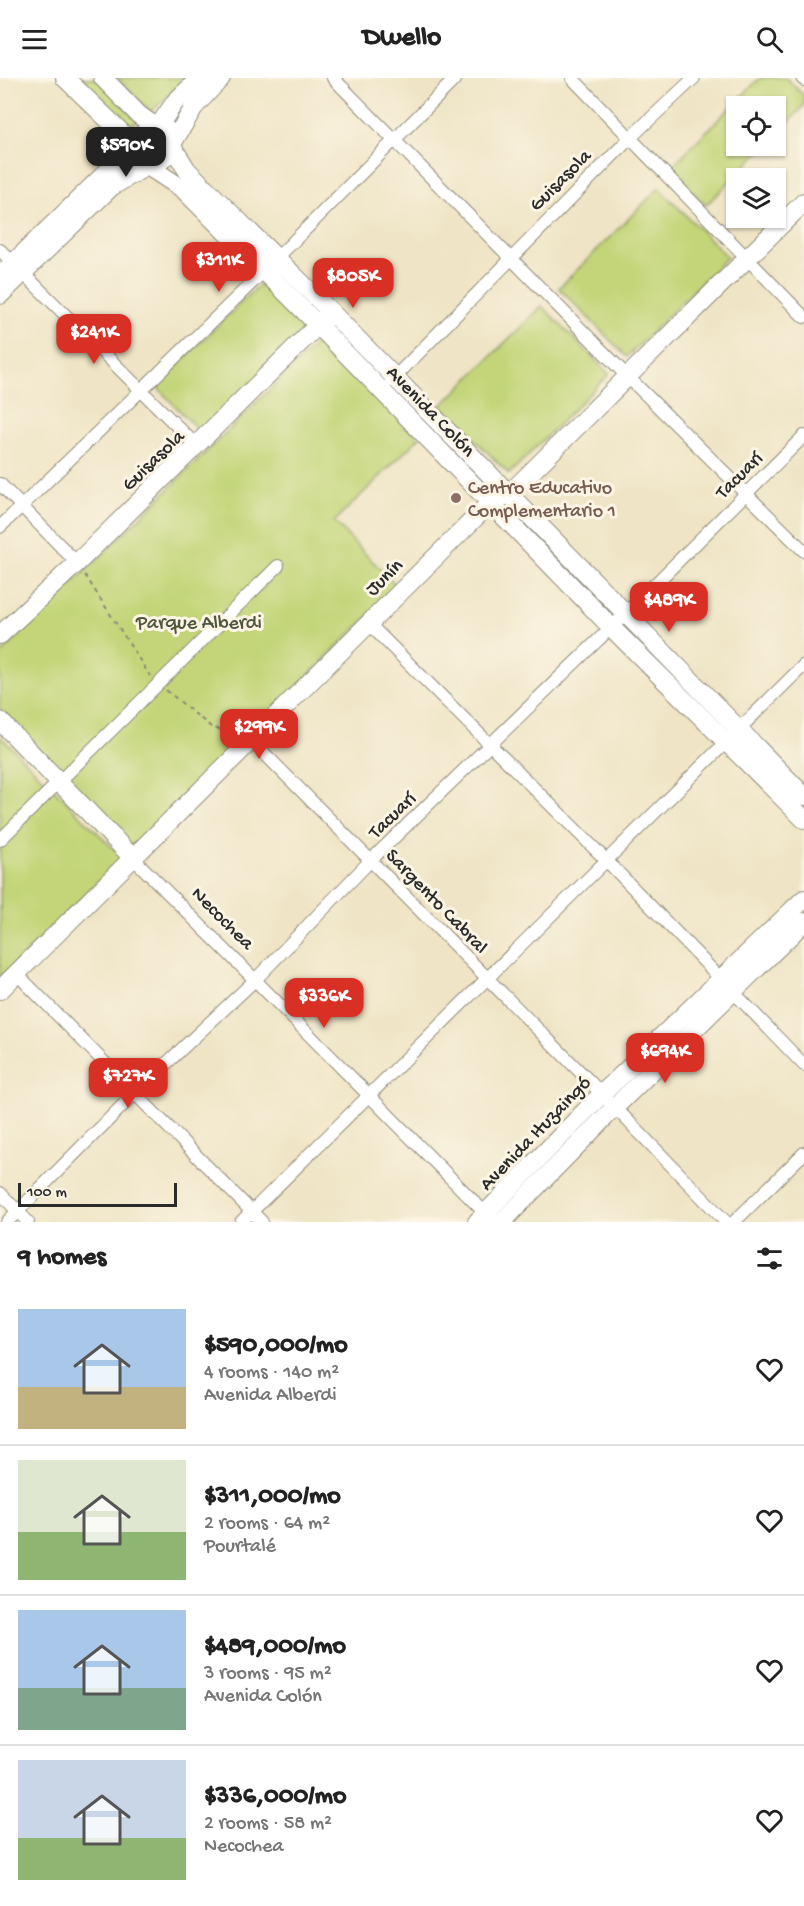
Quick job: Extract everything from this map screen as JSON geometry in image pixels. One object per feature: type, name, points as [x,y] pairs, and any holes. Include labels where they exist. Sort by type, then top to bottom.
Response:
[{"type":"main road","name":"Avenida Colón","points":[[65,78],[119,130],[140,160],[183,189],[318,325],[388,384],[509,494],[625,614],[804,819]]},
{"type":"main road","points":[[103,78],[139,116],[167,130],[172,145]]},
{"type":"main road","points":[[140,160],[139,137],[157,127],[176,102],[200,78]]},
{"type":"main road","points":[[0,296],[9,266],[111,168],[140,160],[165,157],[194,107],[221,78]]},
{"type":"main road","name":"Avenida Colón","points":[[172,145],[187,170],[331,312],[388,384],[490,502],[611,627],[804,796]]},
{"type":"main road","name":"Junín","points":[[0,990],[490,502],[509,494],[804,202]]},
{"type":"main road","name":"Guisasola","points":[[0,635],[197,447],[331,312]]},
{"type":"main road","name":"Necochea","points":[[0,721],[133,858]]},
{"type":"main road","name":"Avenida Ituzaingó","points":[[490,1220],[614,1108],[804,899]]},
{"type":"main road","name":"Avenida Ituzaingó","points":[[490,1220],[602,1094],[804,922]]},
{"type":"street","points":[[333,78],[628,377],[804,551]]},
{"type":"street","points":[[0,527],[264,271],[456,78]]},
{"type":"street","points":[[572,78],[804,317]]},
{"type":"street","name":"Guisasola","points":[[388,384],[630,138],[694,78]]},
{"type":"street","points":[[9,266],[197,447]]},
{"type":"street","name":"Tacuarí","points":[[7,1222],[135,1094],[255,980],[371,860],[625,614],[804,436]]},
{"type":"street","points":[[0,484],[77,563]]},
{"type":"street","points":[[0,840],[278,566]]},
{"type":"street","points":[[368,623],[607,861],[804,1065]]},
{"type":"street","points":[[241,1222],[804,665]]},
{"type":"street","name":"Sargento Cabral","points":[[252,741],[726,1222]]},
{"type":"street","name":"Necochea","points":[[133,858],[490,1220]]},
{"type":"street","points":[[17,974],[262,1222]]},
{"type":"street","points":[[734,1222],[804,1154]]},
{"type":"street","points":[[0,1193],[28,1222]]},
{"type":"path","points":[[77,563],[150,677],[211,727],[252,741]]},
{"type":"green space","points":[[74,78],[96,78],[137,120],[125,132]]},
{"type":"green space","points":[[117,78],[186,78],[151,112]]},
{"type":"green space","points":[[760,78],[786,78],[804,96],[804,106],[786,125],[786,96],[742,96]]},
{"type":"green space","points":[[726,112],[726,156],[755,156],[743,168],[726,168],[726,185],[706,205],[669,169]]},
{"type":"green space","points":[[659,188],[727,257],[627,357],[559,288]]},
{"type":"green space","points":[[260,284],[306,331],[201,433],[156,386]]},
{"type":"green space","points":[[542,306],[609,374],[509,474],[441,406]]},
{"type":"green space","name":"Parque Alberdi","points":[[321,339],[419,438],[334,522],[398,587],[133,847],[0,714],[0,655]]},
{"type":"green space","points":[[0,736],[123,858],[0,978]]},
{"type":"place","name":"Centro Educativo Complementario 1","points":[[456,498]]}]
